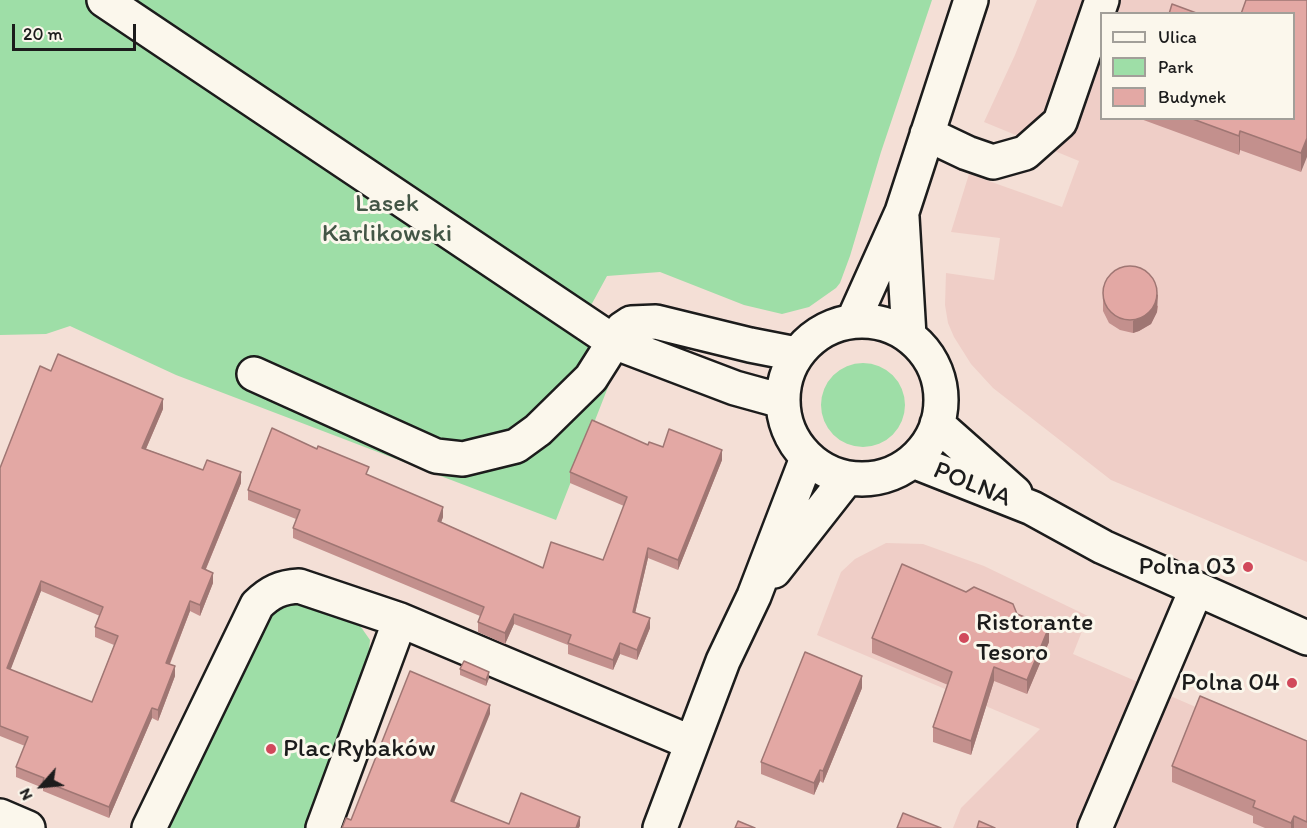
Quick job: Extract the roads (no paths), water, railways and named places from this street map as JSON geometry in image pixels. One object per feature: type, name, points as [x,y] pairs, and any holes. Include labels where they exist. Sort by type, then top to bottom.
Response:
[{"type":"street","points":[[104,0],[614,342],[735,388],[782,400]]},
{"type":"street","points":[[853,321],[902,212],[971,0]]},
{"type":"street","points":[[927,134],[967,153],[993,162],[1025,153],[1059,122],[1102,0]]},
{"type":"street","points":[[902,212],[909,336]]},
{"type":"street","points":[[853,321],[883,323],[909,336],[926,353],[937,375],[941,400],[937,424],[927,444],[913,461],[882,477],[864,479],[847,478],[826,471],[807,458],[789,432],[782,400],[785,376],[796,354],[812,337],[831,326],[853,321]]},
{"type":"street","points":[[254,374],[436,456],[462,459],[516,446],[538,430],[591,378],[622,329],[631,323],[656,322],[796,354]]},
{"type":"street","name":"POLNA","points":[[937,424],[1032,508]]},
{"type":"street","points":[[660,828],[723,661],[754,596],[807,458]]},
{"type":"street","name":"POLNA","points":[[913,461],[1032,508],[1103,547],[1307,638]]},
{"type":"street","points":[[754,596],[847,478]]},
{"type":"street","points":[[149,828],[257,605],[264,598],[285,587],[299,586],[399,620],[692,743]]},
{"type":"street","points":[[1095,828],[1196,590]]},
{"type":"street","points":[[323,828],[399,620]]},
{"type":"street","points":[[0,816],[28,828]]},
{"type":"place","name":"Polna 03","points":[[1248,567]]},
{"type":"place","name":"Ristorante Tesoro","points":[[964,638]]},
{"type":"place","name":"Polna 04","points":[[1292,683]]},
{"type":"place","name":"Plac Rybaków","points":[[271,749]]},
{"type":"park label","name":"Lasek Karlikowski","points":[[387,218]]}]
